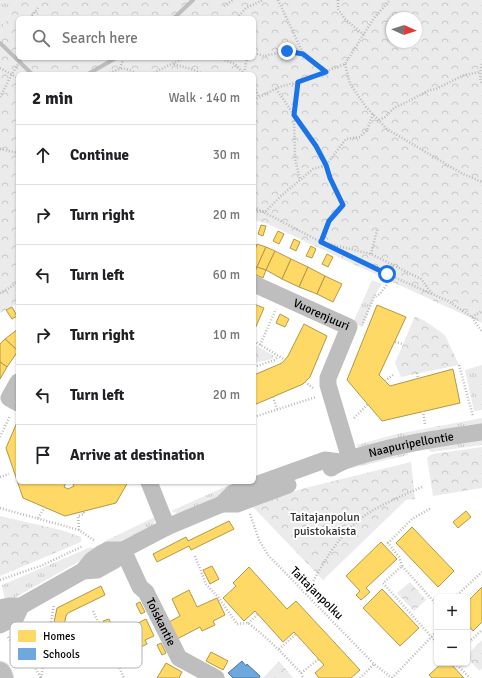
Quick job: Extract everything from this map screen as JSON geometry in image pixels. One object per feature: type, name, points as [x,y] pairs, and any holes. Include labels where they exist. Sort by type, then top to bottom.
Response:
[{"type":"main road","points":[[0,673],[2,678]]},
{"type":"street","name":"Vuorenjuuri","points":[[256,285],[349,327],[328,378],[345,461]]},
{"type":"street","points":[[15,407],[9,398],[16,386]]},
{"type":"street","name":"Naapuripellontie","points":[[0,608],[21,606],[84,571],[97,570],[115,560],[123,550],[167,527],[222,504],[233,493],[254,485],[325,460],[345,461],[405,444],[482,432]]},
{"type":"street","points":[[150,484],[167,527]]},
{"type":"street","name":"Toiskantie","points":[[123,550],[140,587],[146,592],[178,658],[216,678]]},
{"type":"street","name":"Naapuripellontie","points":[[4,631],[4,624],[16,617],[21,606]]},
{"type":"path","points":[[224,6],[233,0]]},
{"type":"path","points":[[239,16],[246,8],[263,0]]},
{"type":"path","points":[[278,0],[303,54],[326,72]]},
{"type":"path","points":[[338,0],[338,9],[345,19],[364,34]]},
{"type":"path","points":[[256,99],[276,89],[345,64],[374,18],[390,0]]},
{"type":"path","points":[[32,16],[38,8]]},
{"type":"path","points":[[256,54],[264,56],[287,51],[303,54]]},
{"type":"path","points":[[0,97],[21,60]]},
{"type":"path","points":[[120,68],[123,60]]},
{"type":"path","points":[[155,72],[180,60]]},
{"type":"path","points":[[224,60],[235,64],[242,72]]},
{"type":"path","points":[[244,72],[247,60]]},
{"type":"path","points":[[173,64],[198,72]]},
{"type":"path","points":[[345,64],[350,84],[366,107],[387,129],[461,173],[482,182]]},
{"type":"path","points":[[482,64],[480,72],[480,81],[482,84]]},
{"type":"path","points":[[0,68],[16,77]]},
{"type":"path","points":[[111,72],[120,68],[127,68],[134,72]]},
{"type":"path","points":[[379,120],[385,117],[394,108],[427,91],[436,89],[464,75],[480,72]]},
{"type":"path","points":[[298,82],[294,115],[295,158],[300,180]]},
{"type":"path","points":[[276,89],[316,146],[343,205],[329,221],[321,242]]},
{"type":"path","points":[[256,91],[259,97]]},
{"type":"path","points":[[256,211],[265,212],[314,169],[326,165],[346,139],[360,137],[367,130],[373,114]]},
{"type":"path","points":[[0,149],[16,152]]},
{"type":"path","points":[[256,208],[321,242],[455,305],[472,317],[482,332]]},
{"type":"path","points":[[371,254],[378,230]]},
{"type":"path","points":[[321,242],[371,254],[421,279],[433,295]]},
{"type":"path","points":[[362,327],[374,297],[380,294],[387,284],[390,275]]},
{"type":"path","points":[[0,293],[16,285]]},
{"type":"path","points":[[260,345],[281,297]]},
{"type":"path","points":[[472,317],[482,312]]},
{"type":"path","points":[[256,342],[285,360]]},
{"type":"path","points":[[395,342],[403,344]]},
{"type":"path","points":[[256,366],[275,360],[278,356]]},
{"type":"path","points":[[459,365],[472,416]]},
{"type":"path","points":[[417,373],[418,379]]},
{"type":"path","points":[[385,381],[393,375]]},
{"type":"path","points":[[256,416],[330,392]]},
{"type":"path","points":[[273,397],[277,409]]},
{"type":"path","points":[[350,423],[368,404]]},
{"type":"path","points":[[0,437],[15,407]]},
{"type":"path","points":[[423,411],[426,425]]},
{"type":"path","points":[[0,477],[9,474]]},
{"type":"path","points":[[306,594],[333,548],[352,526],[374,510],[422,486]]},
{"type":"path","points":[[38,518],[45,507]]},
{"type":"path","points":[[0,508],[80,530],[95,540],[90,543]]},
{"type":"path","points":[[431,508],[412,519],[388,543],[399,557],[402,566],[434,602]]},
{"type":"path","points":[[80,530],[78,516],[84,514],[84,511]]},
{"type":"path","name":"Taitajanpolku","points":[[250,513],[260,540],[268,555],[374,664],[392,678]]},
{"type":"path","points":[[0,580],[43,564],[85,545]]},
{"type":"path","points":[[196,556],[206,584],[219,598],[237,624],[248,623],[258,614]]},
{"type":"path","points":[[402,566],[383,583],[434,640]]},
{"type":"path","points":[[458,594],[482,572]]},
{"type":"path","points":[[51,622],[55,602]]},
{"type":"path","points":[[93,612],[98,622]]},
{"type":"path","points":[[248,623],[279,649],[301,673],[303,678]]},
{"type":"path","points":[[470,639],[482,630]]},
{"type":"path","points":[[4,631],[10,641]]},
{"type":"path","points":[[279,649],[296,634]]},
{"type":"path","points":[[392,678],[434,634]]},
{"type":"path","points":[[301,673],[319,659]]},
{"type":"path","points":[[360,678],[374,664]]},
{"type":"path","points":[[458,666],[470,678]]},
{"type":"path","points":[[36,668],[41,678]]},
{"type":"path","points":[[41,678],[43,668]]},
{"type":"path","points":[[119,668],[124,678]]},
{"type":"green space","points":[[0,0],[17,0],[0,33]]},
{"type":"green space","points":[[17,0],[482,0],[482,323],[268,224],[256,221],[256,72],[16,72],[16,304],[0,313],[0,33]]},
{"type":"green space","points":[[372,280],[382,284],[374,297],[362,327],[353,323]]},
{"type":"green space","points":[[415,316],[445,335],[459,365],[401,377],[395,363]]},
{"type":"green space","points":[[256,345],[274,356],[272,359],[256,363]]},
{"type":"green space","points":[[482,365],[482,410],[474,411],[465,370]]},
{"type":"green space","points":[[482,418],[482,424],[359,448],[356,445],[397,434]]},
{"type":"green space","points":[[482,438],[482,445],[432,452],[428,450],[428,448]]},
{"type":"green space","points":[[482,447],[482,488],[433,496],[427,458],[432,454]]},
{"type":"green space","points":[[408,453],[408,455],[317,476],[363,462]]},
{"type":"green space","name":"Taitajanpolun puistokaista","points":[[411,462],[415,499],[406,500],[323,580],[253,507],[301,489]]},
{"type":"green space","points":[[229,485],[232,486],[217,497],[179,514],[171,511]]},
{"type":"green space","points":[[0,516],[61,530],[81,537],[81,542],[0,576]]},
{"type":"green space","points":[[155,517],[152,527],[104,549],[101,545],[105,541]]},
{"type":"green space","points":[[91,547],[96,550],[96,552],[16,597],[5,600],[2,585]]},
{"type":"green space","points":[[410,582],[426,600],[414,611],[397,593]]},
{"type":"green space","points":[[482,640],[482,668],[480,671],[470,661],[470,652]]},
{"type":"green space","points":[[279,661],[293,678],[263,678]]},
{"type":"building: Homes","points":[[261,225],[266,226],[263,236],[258,234]]},
{"type":"building: Homes","points":[[278,231],[284,234],[279,244],[273,241]]},
{"type":"building: Homes","points":[[294,239],[300,242],[296,251],[290,248]]},
{"type":"building: Homes","points":[[257,244],[266,247],[257,267],[256,267]]},
{"type":"building: Homes","points":[[311,246],[316,249],[312,258],[306,256]]},
{"type":"building: Homes","points":[[266,247],[275,251],[266,270],[257,267]]},
{"type":"building: Homes","points":[[275,251],[291,259],[282,279],[266,270]]},
{"type":"building: Homes","points":[[327,254],[333,257],[328,267],[322,264]]},
{"type":"building: Homes","points":[[291,259],[308,267],[299,287],[282,279]]},
{"type":"building: Homes","points":[[257,267],[266,270],[263,278],[256,275]]},
{"type":"building: Homes","points":[[308,267],[325,276],[317,294],[299,287]]},
{"type":"building: Homes","points":[[325,276],[342,284],[333,302],[317,294]]},
{"type":"building: Homes","points":[[256,305],[264,308],[256,326]]},
{"type":"building: Homes","points":[[377,305],[406,317],[379,375],[390,386],[453,369],[460,403],[382,421],[347,380]]},
{"type":"building: Homes","points":[[12,307],[16,317],[12,319],[6,310]]},
{"type":"building: Homes","points":[[280,314],[289,319],[285,327],[276,323]]},
{"type":"building: Homes","points":[[304,324],[327,336],[310,377],[303,384],[256,404],[256,374],[282,363],[288,356]]},
{"type":"building: Homes","points":[[16,331],[16,349],[5,339]]},
{"type":"building: Homes","points":[[5,339],[16,349],[16,354],[7,367],[0,362],[0,344]]},
{"type":"building: Homes","points":[[0,362],[7,367],[0,379]]},
{"type":"building: Homes","points":[[16,425],[16,477],[6,448]]},
{"type":"building: Homes","points":[[18,484],[65,484],[64,487],[68,489],[74,486],[73,484],[127,484],[116,503],[65,516],[23,498]]},
{"type":"building: Homes","points":[[466,511],[471,517],[458,528],[453,522]]},
{"type":"building: Homes","points":[[229,521],[234,529],[191,550],[189,546],[157,562],[153,554],[186,537],[188,541]]},
{"type":"building: Homes","points":[[412,527],[454,571],[438,587],[396,543]]},
{"type":"building: Homes","points":[[381,542],[397,559],[366,588],[370,592],[361,600],[356,595],[360,591],[346,576]]},
{"type":"building: Homes","points":[[212,566],[219,579],[210,584],[203,570]]},
{"type":"building: Homes","points":[[249,567],[287,609],[296,601],[360,670],[351,678],[319,678],[315,673],[324,665],[294,632],[283,642],[255,611],[244,621],[223,598],[236,586],[233,583]]},
{"type":"building: Homes","points":[[101,586],[105,595],[68,613],[65,622],[54,622],[57,608]]},
{"type":"building: Homes","points":[[482,587],[482,622],[473,631],[470,628],[470,599]]},
{"type":"building: Homes","points":[[382,589],[419,628],[400,646],[363,608]]},
{"type":"building: Homes","points":[[189,590],[197,607],[217,598],[225,615],[213,621],[215,625],[202,631],[200,627],[177,639],[169,622],[180,616],[172,599]]},
{"type":"building: Homes","points":[[140,602],[145,612],[141,614],[136,604]]},
{"type":"building: Homes","points":[[109,619],[110,622],[104,622]]},
{"type":"building: Homes","points":[[146,619],[154,636],[145,640],[147,644],[142,646],[142,622],[140,622]]},
{"type":"building: Homes","points":[[161,643],[166,653],[162,655],[157,645]]},
{"type":"building: Homes","points":[[211,652],[228,661],[223,670],[206,661]]},
{"type":"building: Homes","points":[[166,663],[182,672],[179,678],[157,678]]},
{"type":"building: Homes","points":[[439,666],[453,666],[464,678],[432,678],[429,675]]},
{"type":"building: Schools","points":[[242,661],[246,666],[247,664],[260,676],[259,678],[233,678],[228,673]]},
{"type":"waterway","points":[[176,16],[193,0]]},
{"type":"waterway","points":[[0,43],[16,58]]},
{"type":"waterway","points":[[18,60],[30,72]]},
{"type":"waterway","points":[[92,72],[112,60]]},
{"type":"route","points":[[287,51],[303,54],[326,72],[298,82],[294,115],[316,146],[343,205],[329,221],[321,242],[387,274]]}]
